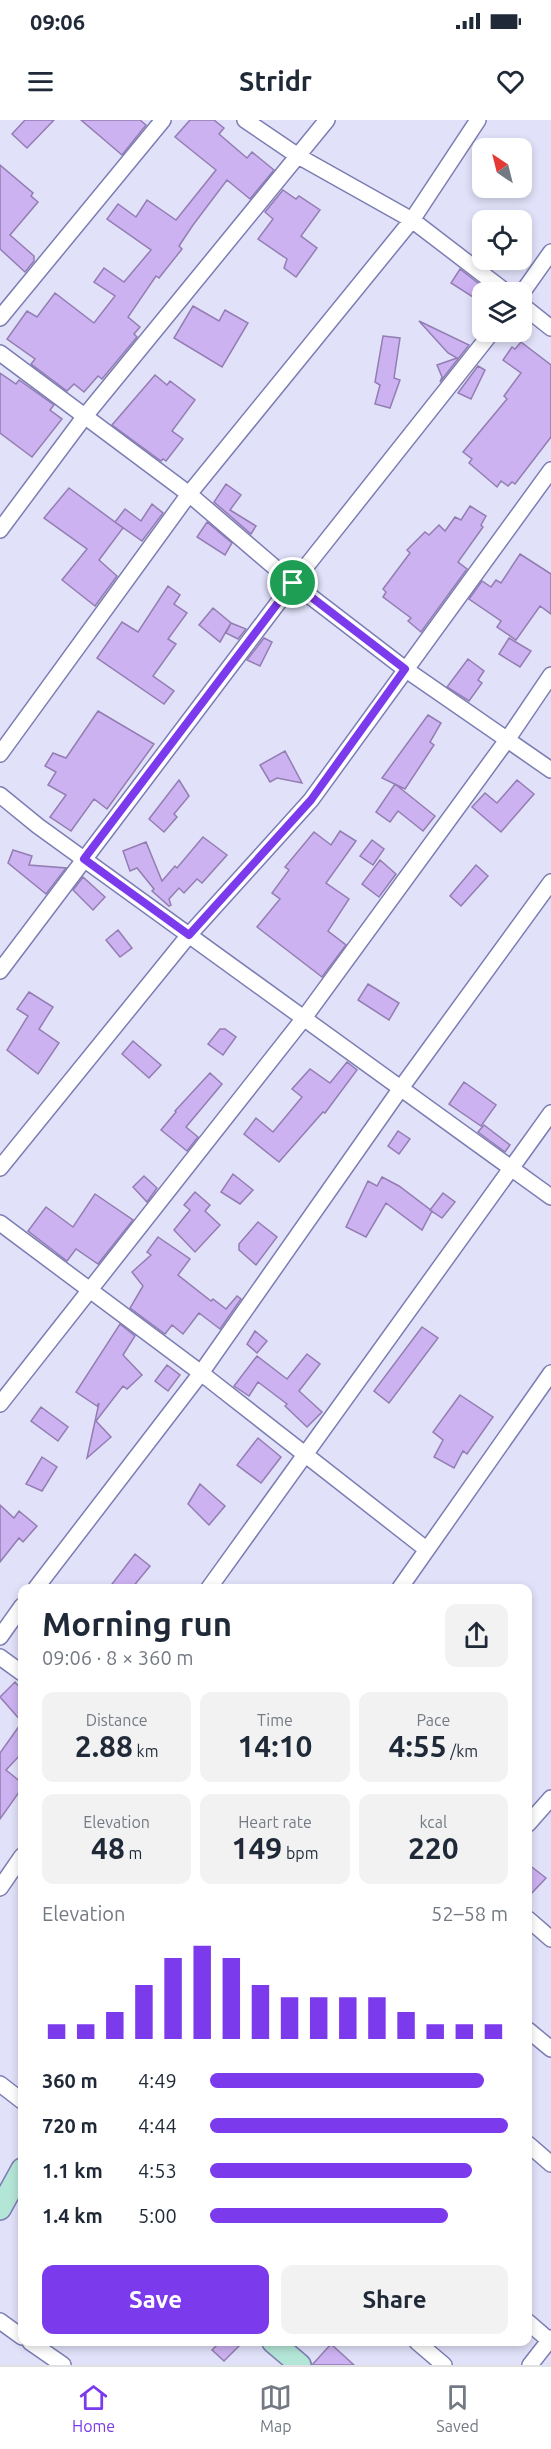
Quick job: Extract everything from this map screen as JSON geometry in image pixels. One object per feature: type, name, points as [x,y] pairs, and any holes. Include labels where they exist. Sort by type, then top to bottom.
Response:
[{"type":"street","points":[[0,318],[162,120]]},
{"type":"street","points":[[245,120],[298,156],[412,220],[493,282]]},
{"type":"street","points":[[0,530],[85,416],[327,120]]},
{"type":"street","points":[[0,754],[189,494],[412,220],[478,120]]},
{"type":"street","points":[[530,282],[551,252]]},
{"type":"street","points":[[532,313],[551,328]]},
{"type":"street","points":[[0,971],[293,583],[484,342]]},
{"type":"street","points":[[0,353],[189,494],[293,583],[405,669],[551,770]]},
{"type":"street","points":[[0,1168],[189,935],[311,800],[551,470]]},
{"type":"street","points":[[0,1404],[304,1018],[507,740],[551,675]]},
{"type":"street","points":[[0,795],[84,859],[551,1197]]},
{"type":"street","points":[[39,1584],[201,1374],[401,1088],[551,882]]},
{"type":"street","points":[[212,1584],[551,1113]]},
{"type":"street","points":[[0,1223],[201,1374],[426,1549]]},
{"type":"street","points":[[403,1584],[551,1373]]},
{"type":"street","points":[[0,1637],[18,1612]]},
{"type":"street","points":[[0,1657],[18,1670]]},
{"type":"street","points":[[532,1819],[551,1798]]},
{"type":"street","points":[[0,1888],[18,1862]]},
{"type":"street","points":[[532,1922],[551,1939]]},
{"type":"street","points":[[532,2033],[551,2049]]},
{"type":"street","points":[[0,2084],[18,2098]]},
{"type":"street","points":[[532,2147],[551,2163]]},
{"type":"street","points":[[0,2209],[18,2176]]},
{"type":"street","points":[[0,2321],[18,2334]]},
{"type":"street","points":[[530,2365],[550,2340],[532,2325]]},
{"type":"street","points":[[36,2346],[63,2365]]},
{"type":"street","points":[[278,2346],[300,2365]]},
{"type":"street","points":[[422,2346],[444,2365]]},
{"type":"building","points":[[25,120],[54,120],[27,148],[12,134]]},
{"type":"building","points":[[81,120],[140,120],[146,125],[122,155]]},
{"type":"building","points":[[190,120],[214,120],[224,128],[219,134],[247,158],[252,152],[274,170],[250,199],[227,180],[179,246],[182,249],[159,278],[156,276],[128,317],[140,327],[134,334],[137,337],[102,379],[98,376],[84,392],[74,384],[67,391],[31,364],[35,359],[7,339],[27,311],[37,317],[55,293],[94,323],[115,296],[94,282],[104,268],[124,282],[151,250],[107,219],[118,204],[136,217],[147,200],[176,220],[216,170],[175,137]]},
{"type":"building","points":[[0,165],[33,193],[31,196],[38,202],[10,235],[34,256],[34,261],[25,272],[0,249]]},
{"type":"building","points":[[283,190],[296,199],[299,196],[320,210],[301,236],[317,248],[296,277],[284,268],[287,259],[258,239],[273,219],[265,212]]},
{"type":"building","points":[[460,269],[477,282],[472,282],[472,296],[451,283]]},
{"type":"building","points":[[193,306],[219,321],[225,310],[248,323],[222,367],[174,338]]},
{"type":"building","points":[[419,321],[469,345],[440,382],[442,377],[437,365],[457,358],[448,353]]},
{"type":"building","points":[[383,336],[400,338],[394,378],[400,380],[390,408],[375,404],[380,385],[375,382]]},
{"type":"building","points":[[521,342],[551,365],[551,437],[515,484],[512,482],[508,486],[501,481],[497,487],[469,463],[472,459],[463,452],[507,399],[504,396],[521,373],[503,360],[512,347],[515,349]]},
{"type":"building","points":[[478,366],[485,370],[471,399],[458,393]]},
{"type":"building","points":[[0,373],[16,384],[19,380],[54,405],[50,410],[62,419],[32,457],[0,433]]},
{"type":"building","points":[[155,375],[167,385],[170,381],[195,400],[172,431],[183,439],[166,461],[163,459],[161,461],[112,425]]},
{"type":"building","points":[[226,484],[241,495],[230,510],[256,526],[251,534],[214,502]]},
{"type":"building","points":[[69,488],[123,528],[99,560],[117,576],[95,606],[62,580],[87,549],[44,518]]},
{"type":"building","points":[[152,504],[163,513],[142,541],[115,522],[125,509],[141,521]]},
{"type":"building","points":[[470,506],[486,516],[481,525],[483,527],[458,562],[467,569],[421,632],[408,621],[411,618],[383,597],[386,592],[383,589],[410,553],[407,550],[425,532],[429,535],[439,525],[445,531],[455,517],[461,520]]},
{"type":"building","points":[[207,522],[232,543],[225,555],[197,537]]},
{"type":"building","points":[[520,554],[551,574],[551,614],[540,606],[516,640],[497,627],[501,621],[469,599],[482,581],[491,587],[496,580],[501,583]]},
{"type":"building","points":[[168,586],[180,595],[174,604],[187,613],[168,639],[176,644],[153,676],[174,691],[164,704],[97,658],[122,622],[138,632]]},
{"type":"building","points":[[213,608],[231,623],[220,642],[199,625]]},
{"type":"building","points":[[231,623],[246,629],[238,639],[226,633]]},
{"type":"building","points":[[264,638],[272,642],[260,666],[247,660]]},
{"type":"building","points":[[509,638],[531,651],[520,667],[499,654]]},
{"type":"building","points":[[468,659],[484,671],[478,680],[482,683],[469,701],[447,687]]},
{"type":"building","points":[[98,711],[154,744],[107,809],[94,799],[71,831],[50,817],[66,795],[48,785],[56,772],[45,766],[53,753],[66,758]]},
{"type":"building","points":[[428,715],[441,723],[430,742],[434,745],[405,789],[382,778]]},
{"type":"building","points":[[285,751],[302,783],[277,778],[270,782],[260,765]]},
{"type":"building","points":[[179,780],[189,796],[174,814],[177,817],[164,832],[149,819]]},
{"type":"building","points":[[517,780],[534,794],[501,832],[472,807],[485,793],[497,803]]},
{"type":"building","points":[[395,784],[435,816],[423,831],[398,811],[390,822],[376,812]]},
{"type":"building","points":[[340,831],[356,841],[326,883],[349,899],[328,931],[346,945],[322,977],[257,927],[280,899],[272,893],[289,870],[285,867],[314,832],[331,845]]},
{"type":"building","points":[[203,837],[227,855],[202,883],[197,879],[184,893],[179,888],[169,899],[171,905],[169,906],[152,891],[154,889],[137,868],[130,871],[123,851],[146,842],[162,881],[175,866],[177,868]]},
{"type":"building","points":[[372,840],[384,849],[373,865],[360,856]]},
{"type":"building","points":[[13,850],[32,856],[29,865],[66,868],[46,894],[8,863]]},
{"type":"building","points":[[380,860],[396,874],[379,897],[362,884]]},
{"type":"building","points":[[476,865],[488,876],[461,906],[450,896]]},
{"type":"building","points":[[83,877],[105,897],[93,910],[73,890]]},
{"type":"building","points":[[118,930],[132,948],[120,957],[106,940]]},
{"type":"building","points":[[368,984],[399,1003],[389,1020],[358,1000]]},
{"type":"building","points":[[29,992],[53,1007],[39,1029],[59,1043],[38,1074],[7,1050],[28,1016],[17,1009]]},
{"type":"building","points":[[220,1029],[225,1029],[236,1037],[223,1055],[208,1044]]},
{"type":"building","points":[[133,1041],[161,1065],[149,1078],[122,1054]]},
{"type":"building","points":[[347,1062],[357,1070],[325,1113],[323,1112],[279,1162],[244,1134],[256,1118],[273,1132],[302,1097],[292,1089],[310,1069],[330,1083]]},
{"type":"building","points":[[210,1073],[222,1084],[186,1127],[198,1137],[187,1151],[161,1130]]},
{"type":"building","points":[[464,1082],[496,1105],[481,1126],[449,1104]]},
{"type":"building","points":[[484,1125],[510,1145],[505,1152],[478,1132]]},
{"type":"building","points":[[398,1131],[410,1139],[399,1154],[388,1146]]},
{"type":"building","points":[[233,1174],[253,1190],[240,1204],[221,1192]]},
{"type":"building","points":[[144,1176],[157,1188],[147,1202],[133,1187]]},
{"type":"building","points":[[382,1177],[399,1186],[432,1211],[422,1230],[386,1203],[366,1237],[346,1227],[368,1181],[377,1186]]},
{"type":"building","points":[[195,1192],[210,1205],[205,1211],[220,1225],[195,1252],[174,1230],[190,1210],[184,1205]]},
{"type":"building","points":[[443,1193],[455,1202],[442,1218],[430,1210]]},
{"type":"building","points":[[95,1194],[133,1220],[98,1264],[76,1249],[67,1261],[28,1231],[46,1207],[73,1227]]},
{"type":"building","points":[[258,1222],[277,1237],[256,1265],[239,1250],[239,1244]]},
{"type":"building","points":[[158,1237],[190,1259],[178,1275],[211,1301],[213,1299],[226,1309],[237,1296],[241,1299],[220,1329],[199,1313],[183,1334],[172,1325],[165,1334],[130,1308],[143,1286],[132,1272],[151,1255],[147,1252]]},
{"type":"building","points":[[120,1324],[135,1336],[123,1355],[142,1375],[127,1389],[123,1386],[96,1421],[111,1437],[87,1458],[99,1403],[97,1406],[76,1392]]},
{"type":"building","points":[[422,1327],[438,1338],[389,1403],[374,1391]]},
{"type":"building","points":[[255,1331],[267,1341],[257,1353],[247,1344]]},
{"type":"building","points":[[307,1354],[320,1364],[299,1391],[322,1412],[307,1427],[285,1406],[287,1404],[258,1382],[249,1396],[234,1386],[257,1356],[287,1379]]},
{"type":"building","points":[[167,1365],[180,1375],[168,1391],[155,1381]]},
{"type":"building","points":[[460,1395],[493,1417],[467,1454],[463,1451],[454,1468],[434,1457],[443,1440],[433,1432]]},
{"type":"building","points":[[41,1407],[68,1427],[58,1441],[31,1421]]},
{"type":"building","points":[[258,1438],[281,1457],[261,1483],[237,1465]]},
{"type":"building","points":[[42,1457],[57,1467],[42,1491],[26,1484]]},
{"type":"building","points":[[200,1484],[225,1506],[209,1525],[188,1504]]},
{"type":"building","points":[[0,1505],[14,1518],[19,1511],[37,1526],[23,1542],[19,1538],[0,1562]]},
{"type":"building","points":[[135,1554],[150,1566],[135,1584],[112,1584]]},
{"type":"building","points":[[15,1682],[18,1685],[18,1717],[0,1697]]},
{"type":"building","points":[[18,1728],[18,1757],[6,1770],[18,1780],[18,1794],[0,1819],[0,1753]]},
{"type":"building","points":[[532,1867],[546,1878],[532,1893]]},
{"type":"building","points":[[216,2346],[239,2346],[224,2361],[212,2350]]},
{"type":"building","points":[[329,2346],[333,2346],[354,2365],[312,2365]]},
{"type":"route","points":[[293,583],[405,669],[311,800],[189,935],[84,859],[293,583]]}]
